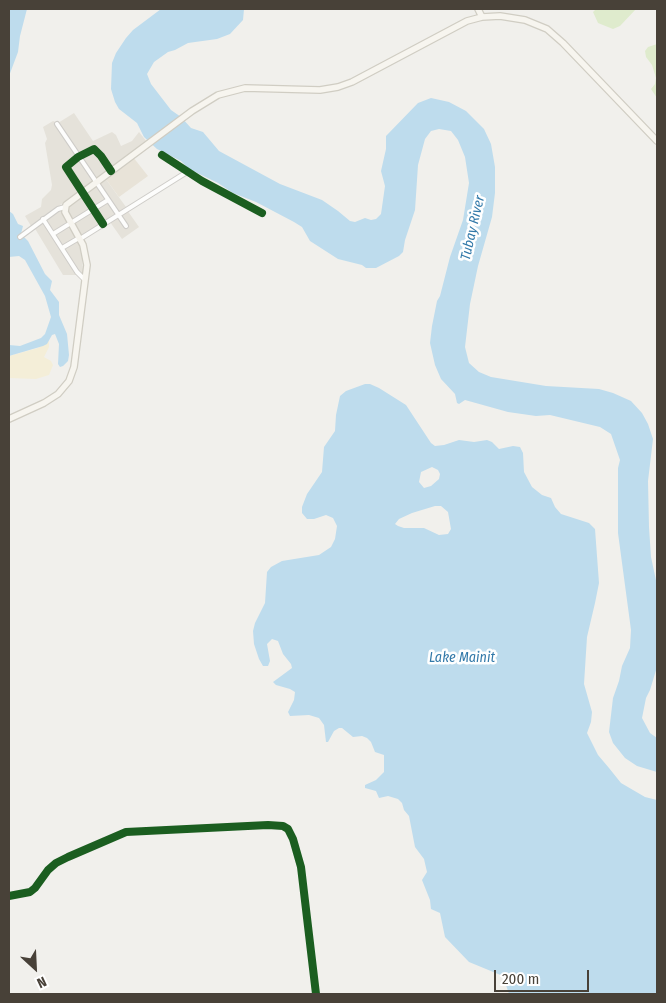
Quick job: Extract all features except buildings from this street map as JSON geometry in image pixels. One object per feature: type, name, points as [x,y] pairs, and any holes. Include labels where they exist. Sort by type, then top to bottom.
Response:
[{"type":"main road","points":[[478,9],[482,17]]},
{"type":"main road","points":[[9,419],[44,403],[58,394],[69,381],[76,359],[86,257],[80,238],[65,212],[65,207],[192,111],[218,95],[238,89],[320,90],[338,87],[352,82],[460,24],[482,17],[500,16],[533,22],[547,29],[563,43],[657,140]]},
{"type":"street","points":[[57,124],[126,226]]},
{"type":"street","points":[[103,224],[66,167],[78,157],[91,150],[96,150],[111,171]]},
{"type":"street","points":[[162,155],[187,172],[262,213]]},
{"type":"street","points":[[62,248],[187,172]]},
{"type":"street","points":[[54,234],[108,200]]},
{"type":"street","points":[[20,236],[58,209],[65,207]]},
{"type":"street","points":[[43,219],[77,272],[85,280]]},
{"type":"street","points":[[9,896],[30,892],[48,870],[62,859],[126,832],[283,826],[288,829],[294,839],[301,867],[316,994]]},
{"type":"shaded area","points":[[74,113],[93,141],[112,132],[116,135],[121,146],[132,141],[139,132],[147,142],[31,226],[25,216],[41,207],[42,199],[51,190],[52,185],[45,143],[47,139],[43,127],[53,121],[58,123]]},
{"type":"shaded area","points":[[133,157],[148,176],[119,197],[105,178]]},
{"type":"shaded area","points":[[105,178],[126,207],[81,236],[67,212],[68,204]]},
{"type":"shaded area","points":[[60,210],[78,240],[82,254],[83,275],[63,275],[34,227]]},
{"type":"shaded area","points":[[127,210],[139,227],[122,239],[110,222]]},
{"type":"green space","points":[[596,9],[636,9],[620,26],[613,29],[598,23],[593,12]]},
{"type":"green space","points":[[657,44],[657,98],[651,89],[655,84],[656,78],[645,51],[648,47]]},
{"type":"sand","points":[[49,341],[49,347],[44,357],[51,361],[53,365],[49,375],[36,379],[9,378],[9,356],[38,348]]},
{"type":"water","points":[[9,9],[27,9],[18,52],[9,76]]},
{"type":"water","name":"Tubay River","points":[[161,9],[244,9],[243,20],[230,34],[217,39],[188,43],[168,52],[154,62],[147,74],[151,84],[171,110],[191,128],[203,132],[219,151],[280,184],[322,200],[350,221],[355,222],[365,218],[376,219],[381,214],[385,186],[381,171],[386,149],[386,136],[418,103],[431,98],[449,102],[466,111],[484,129],[491,144],[495,167],[495,193],[492,217],[478,266],[470,304],[465,347],[469,363],[479,372],[491,377],[546,386],[599,389],[613,393],[631,401],[642,413],[653,439],[648,481],[651,557],[657,585],[657,667],[646,698],[642,718],[650,733],[657,738],[657,772],[637,766],[625,758],[613,743],[609,732],[613,698],[622,666],[630,648],[631,630],[618,533],[618,468],[620,460],[611,434],[600,427],[550,415],[536,416],[508,412],[465,400],[459,404],[455,394],[441,379],[435,365],[430,343],[432,326],[437,301],[463,220],[469,183],[465,157],[458,140],[451,131],[439,129],[431,131],[425,139],[418,165],[415,210],[403,252],[399,256],[376,268],[366,268],[362,265],[338,259],[310,241],[302,227],[294,222],[256,202],[233,193],[218,183],[189,169],[181,161],[157,149],[144,137],[137,123],[119,109],[111,89],[112,63],[116,53],[133,30]]},
{"type":"water","points":[[9,211],[13,214],[18,224],[23,226],[21,234],[28,241],[45,274],[52,281],[50,290],[59,302],[59,315],[67,334],[69,355],[68,361],[63,366],[60,367],[58,364],[59,344],[55,334],[43,346],[9,356],[9,345],[20,346],[41,338],[45,334],[51,317],[45,296],[25,260],[19,256],[9,257]]},
{"type":"water","name":"Lake Mainit","points":[[365,384],[379,388],[406,405],[431,443],[435,446],[459,440],[474,442],[487,440],[499,449],[513,446],[520,447],[523,453],[524,472],[532,487],[542,495],[551,498],[561,514],[589,523],[595,529],[599,583],[587,637],[584,684],[592,712],[587,733],[598,755],[621,783],[645,797],[657,800],[657,994],[509,994],[503,976],[469,962],[445,937],[440,913],[431,909],[430,900],[422,880],[427,872],[424,859],[415,847],[409,816],[404,810],[402,803],[398,799],[388,796],[379,798],[376,791],[365,788],[365,785],[376,780],[384,772],[384,755],[375,752],[367,738],[362,736],[353,737],[342,728],[334,731],[328,742],[326,742],[324,725],[319,718],[309,715],[290,716],[288,712],[294,700],[295,692],[273,682],[292,668],[283,654],[278,641],[272,639],[267,644],[270,661],[268,666],[263,666],[259,659],[254,644],[253,631],[265,603],[267,572],[271,567],[282,561],[319,555],[331,547],[335,539],[337,526],[333,518],[326,515],[307,519],[302,513],[302,507],[307,494],[322,472],[324,447],[335,431],[340,396],[346,391]],"holes":[[[432,467],[438,470],[440,474],[439,479],[431,486],[424,488],[419,482],[421,472]],[[441,506],[448,512],[451,529],[448,534],[439,535],[424,528],[404,528],[395,524],[399,519],[412,513]]]},
{"type":"cycle path","points":[[103,224],[66,167],[78,157],[94,149],[111,171]]},
{"type":"cycle path","points":[[162,155],[202,181],[262,213]]},
{"type":"cycle path","points":[[9,896],[30,892],[56,863],[126,832],[268,825],[283,826],[288,829],[293,839],[301,867],[316,994]]}]
